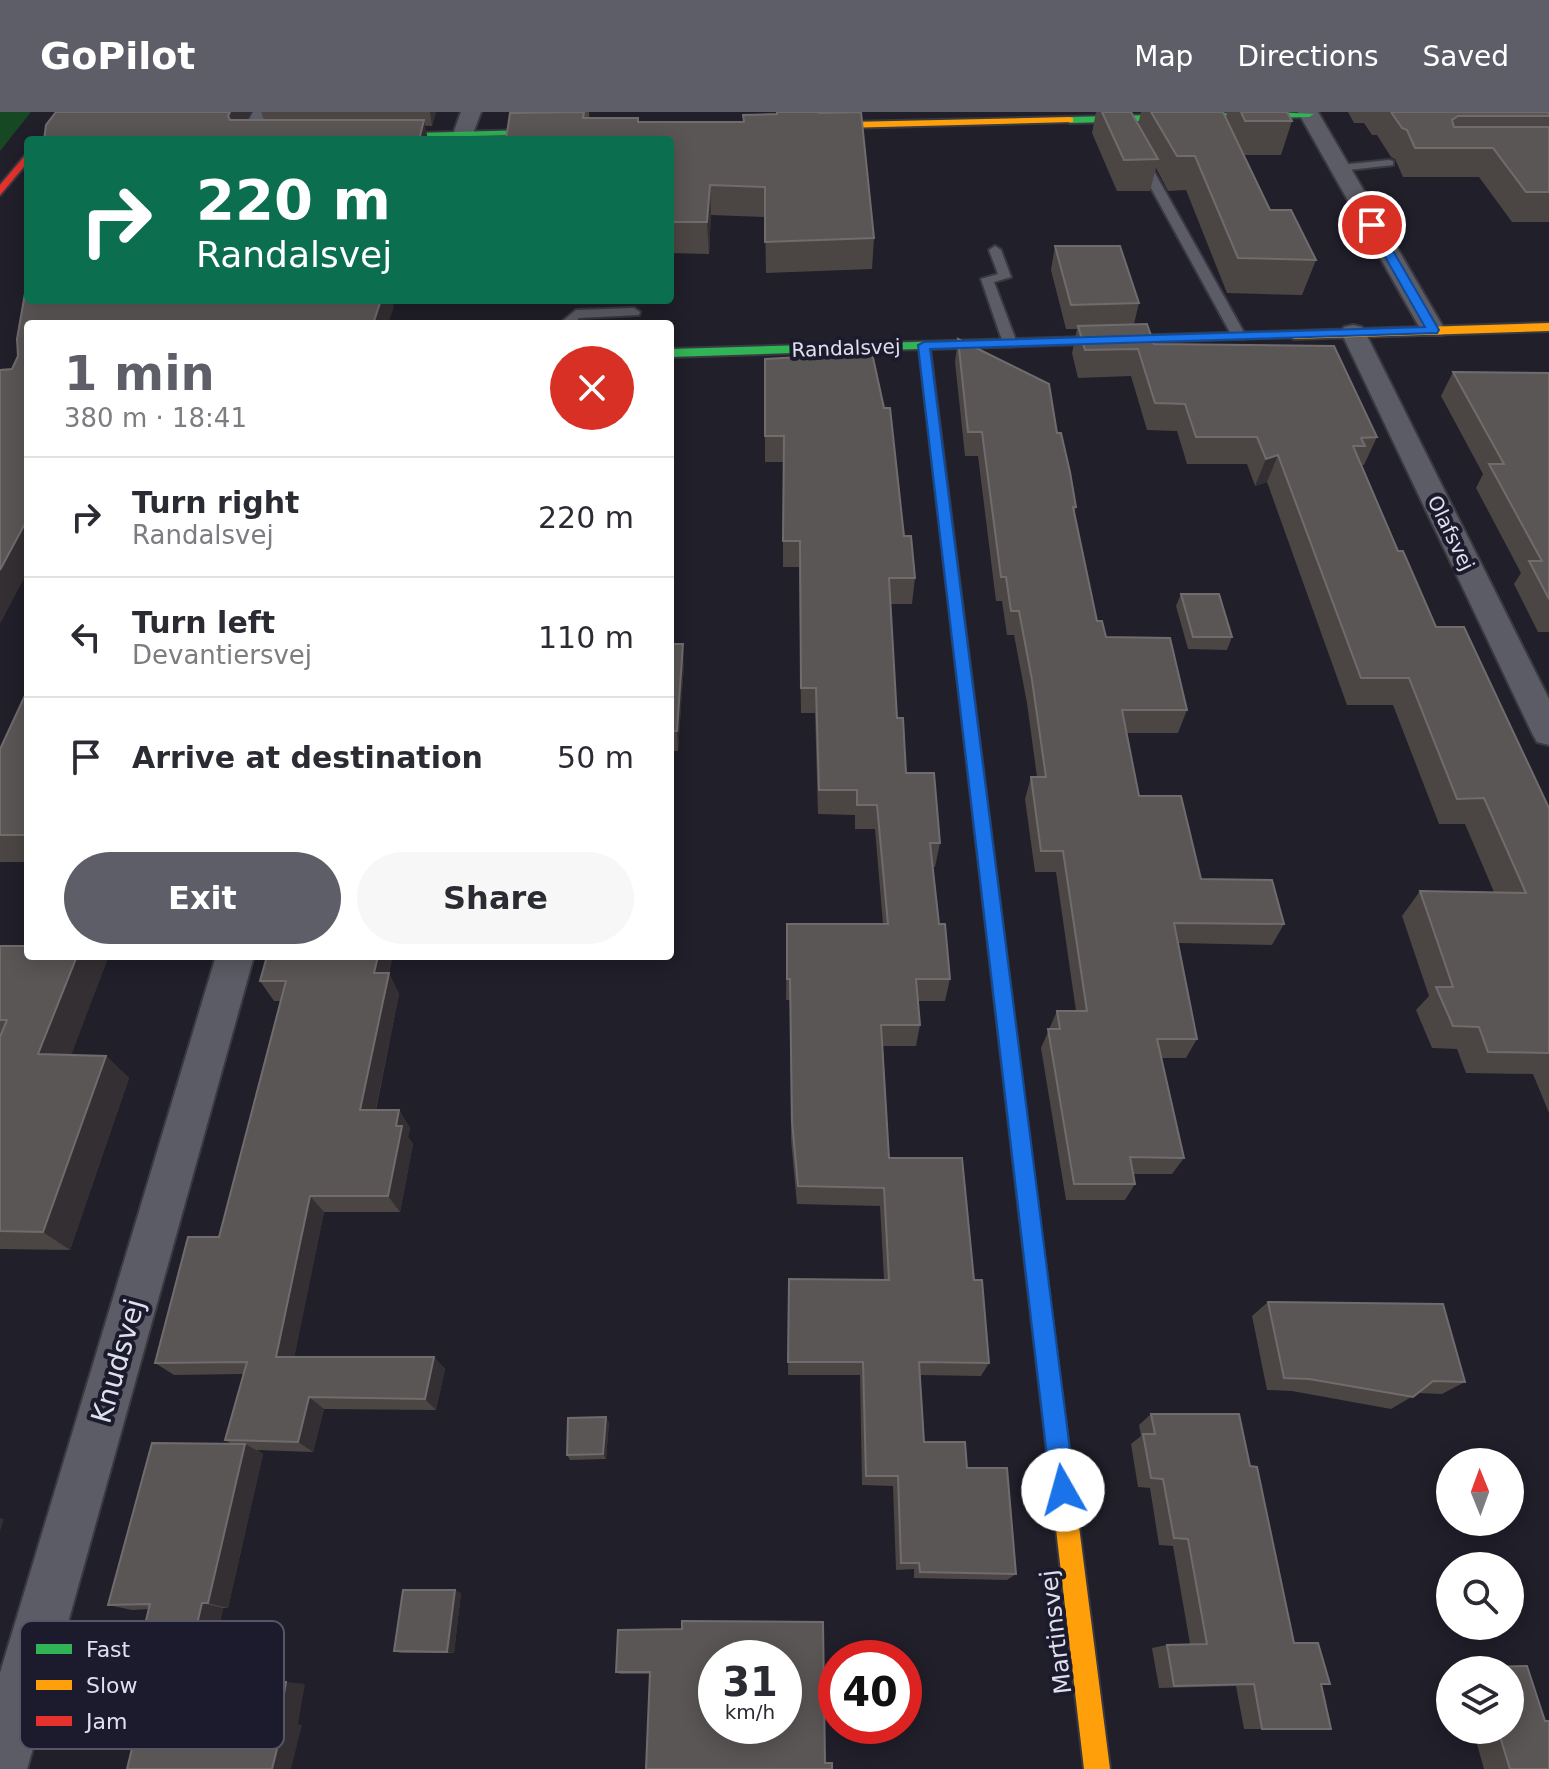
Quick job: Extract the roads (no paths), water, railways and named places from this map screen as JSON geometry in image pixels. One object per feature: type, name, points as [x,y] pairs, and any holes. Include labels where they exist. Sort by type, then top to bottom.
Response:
[{"type":"street","points":[[250,136],[263,112]]},
{"type":"street","points":[[463,134],[471,112]]},
{"type":"street","points":[[781,126],[844,118],[964,117],[1123,125],[1308,113],[1433,330]]},
{"type":"street","points":[[397,136],[590,131]]},
{"type":"street","points":[[0,192],[24,160]]},
{"type":"street","name":"Randalsvej","points":[[674,353],[1549,327]]},
{"type":"street","name":"Olafsvej","points":[[1353,332],[1549,733]]},
{"type":"street","name":"Martinsvej","points":[[924,345],[1097,1769]]},
{"type":"street","name":"Knudsvej","points":[[42,1621],[234,960]]},
{"type":"street","name":"Knudsvej","points":[[0,1766],[20,1697]]},
{"type":"lane","points":[[1134,146],[1239,336]]},
{"type":"lane","points":[[1340,168],[1389,163]]},
{"type":"lane","points":[[995,250],[1005,277],[987,279],[1010,343]]},
{"type":"lane","points":[[569,320],[576,314],[634,312]]}]
